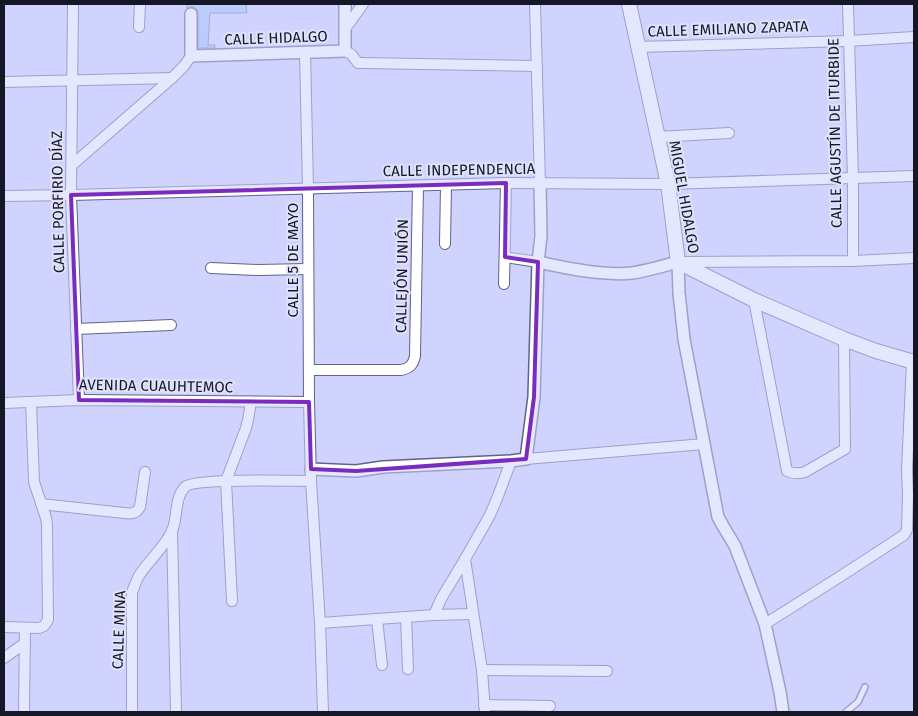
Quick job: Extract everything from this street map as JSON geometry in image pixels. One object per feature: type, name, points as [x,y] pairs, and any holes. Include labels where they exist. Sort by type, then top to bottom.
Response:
[{"type":"main road","name":"MIGUEL HIDALGO","points":[[629,4],[668,184],[678,262],[754,300],[844,339],[913,362]]},
{"type":"street","name":"CALLE PORFIRIO DÍAZ","points":[[73,4],[71,195],[79,400]]},
{"type":"street","points":[[139,28],[140,4]]},
{"type":"street","points":[[345,4],[345,51]]},
{"type":"street","points":[[345,29],[363,4]]},
{"type":"street","points":[[526,459],[534,396],[538,262],[541,236],[535,4]]},
{"type":"street","name":"CALLE AGUSTÍN DE ITURBIDE","points":[[848,4],[853,179],[853,261]]},
{"type":"street","points":[[72,165],[184,66],[191,56],[191,14]]},
{"type":"street","name":"CALLE EMILIANO ZAPATA","points":[[638,47],[848,41],[914,37]]},
{"type":"street","name":"CALLE HIDALGO","points":[[191,56],[345,51],[358,63],[537,66]]},
{"type":"street","name":"CALLE 5 DE MAYO","points":[[305,52],[311,481],[324,712]]},
{"type":"street","points":[[4,82],[172,78]]},
{"type":"street","points":[[658,137],[729,133]]},
{"type":"street","name":"CALLE INDEPENDENCIA","points":[[4,196],[446,184],[668,184],[914,176]]},
{"type":"street","points":[[504,284],[506,183]]},
{"type":"street","points":[[445,244],[446,184]]},
{"type":"street","name":"CALLEJÓN UNIÓN","points":[[309,370],[401,370],[408,369],[414,362],[416,356],[418,186]]},
{"type":"street","points":[[505,258],[538,262],[575,270],[632,273],[678,262],[853,261],[914,258]]},
{"type":"street","points":[[678,262],[684,338],[718,517],[736,546],[765,624],[783,712]]},
{"type":"street","points":[[211,268],[258,270],[308,269]]},
{"type":"street","points":[[754,300],[787,471],[799,474],[805,472],[844,449],[844,339]]},
{"type":"street","points":[[76,329],[172,325]]},
{"type":"street","points":[[765,624],[904,535],[907,530],[907,468],[911,446],[913,362]]},
{"type":"street","name":"AVENIDA CUAUHTEMOC","points":[[4,404],[79,400],[309,402]]},
{"type":"street","points":[[4,627],[40,628],[48,620],[47,524],[35,487],[33,474],[31,402]]},
{"type":"street","points":[[232,602],[226,481],[246,428],[251,402]]},
{"type":"street","points":[[311,469],[356,471],[383,467],[511,461],[704,444]]},
{"type":"street","points":[[434,615],[453,577],[492,509],[511,461]]},
{"type":"street","points":[[41,504],[134,513],[140,507],[146,472]]},
{"type":"street","points":[[226,481],[311,481]]},
{"type":"street","name":"CALLE MINA","points":[[176,712],[172,530],[183,488],[188,484],[226,481]]},
{"type":"street","name":"CALLE MINA","points":[[132,712],[132,592],[138,576],[172,530]]},
{"type":"street","points":[[465,559],[482,670],[485,708],[550,706]]},
{"type":"street","points":[[320,623],[472,614]]},
{"type":"street","points":[[406,617],[408,669]]},
{"type":"street","points":[[377,619],[382,665]]},
{"type":"street","points":[[24,712],[25,628]]},
{"type":"street","points":[[4,658],[25,643]]},
{"type":"street","points":[[482,670],[607,671]]},
{"type":"lane","points":[[846,712],[858,702],[865,687]]},
{"type":"highlighted area","points":[[506,183],[505,257],[538,262],[534,397],[526,459],[356,471],[311,469],[309,402],[79,400],[71,195]]},
{"type":"building","points":[[187,4],[246,4],[247,13],[210,13],[208,45],[215,45],[215,48],[198,48],[197,10],[194,7],[187,8]]}]
